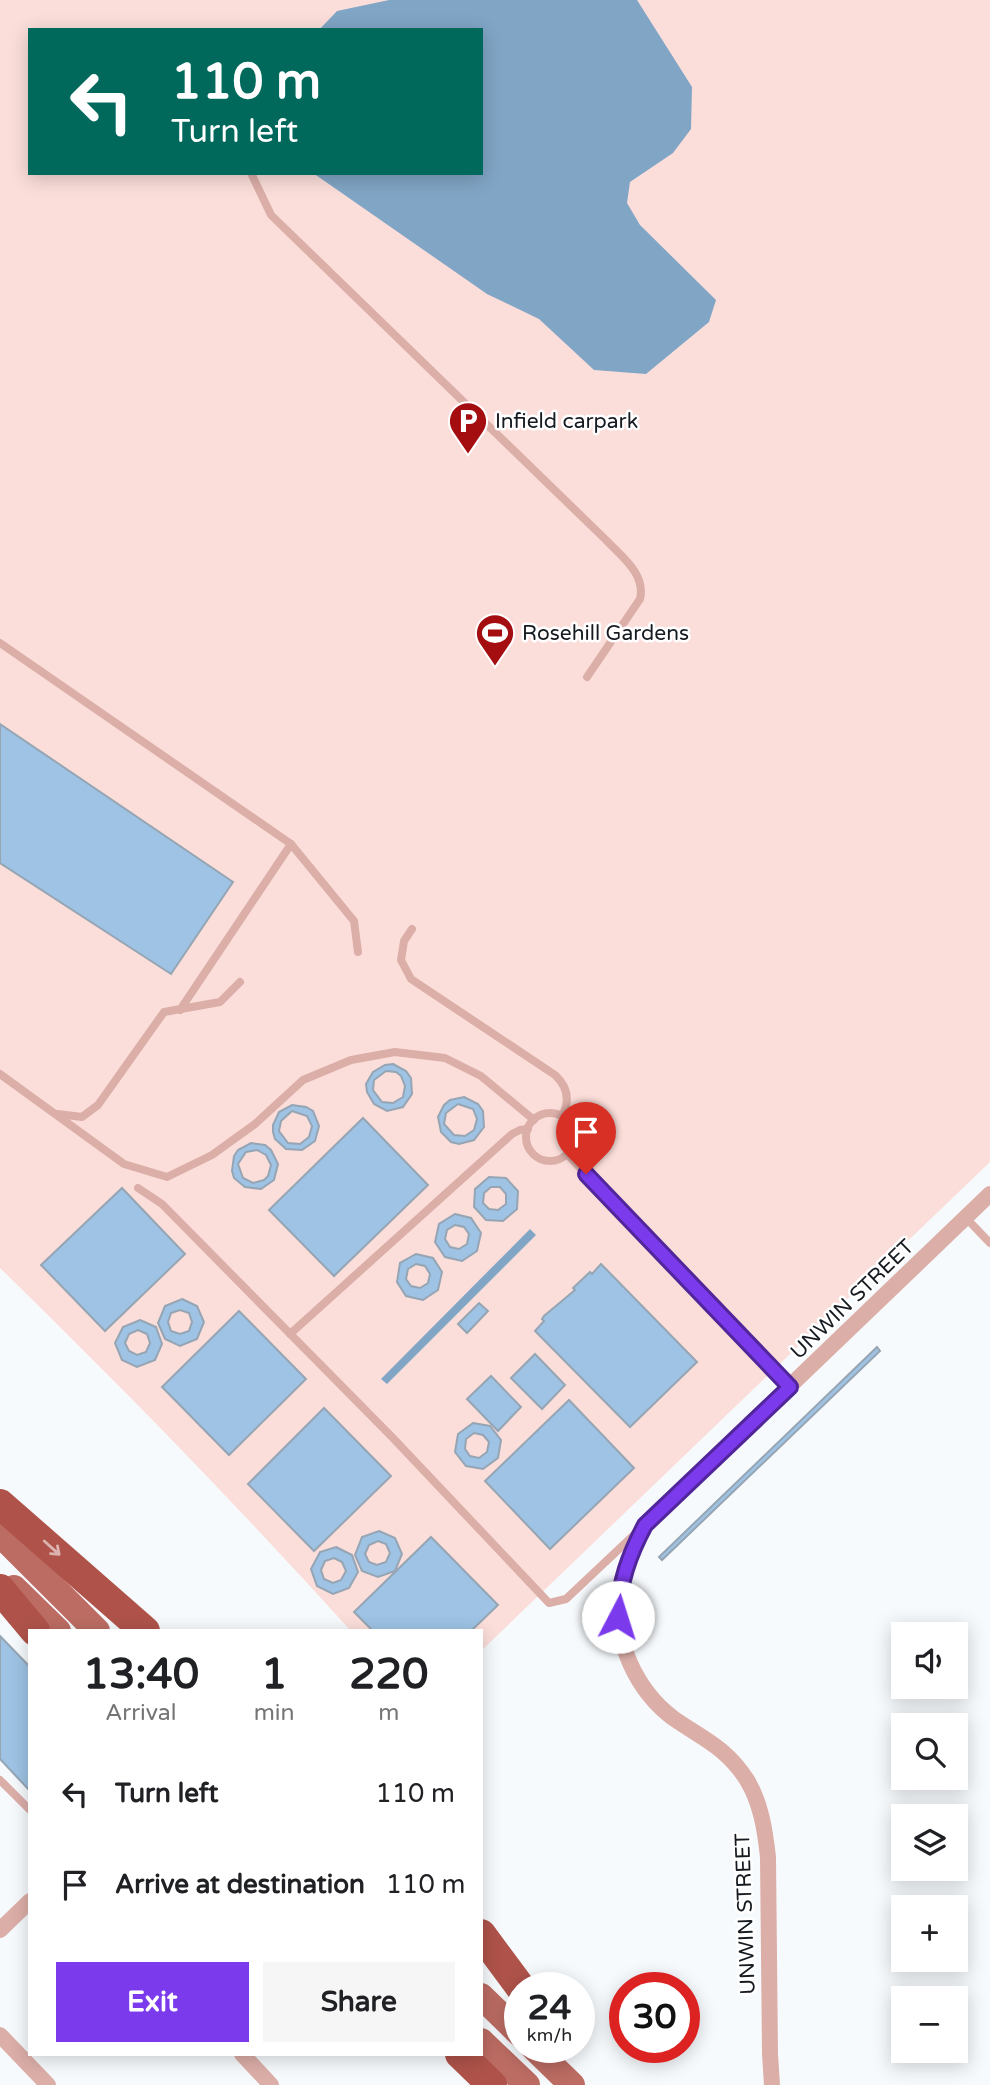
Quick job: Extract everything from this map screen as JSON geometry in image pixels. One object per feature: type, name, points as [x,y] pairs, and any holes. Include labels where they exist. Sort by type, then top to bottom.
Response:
[{"type":"highway","points":[[0,1504],[143,1629]]},
{"type":"highway","points":[[0,1590],[34,1629]]},
{"type":"highway","points":[[483,1937],[509,1972]]},
{"type":"highway","points":[[462,2056],[492,2085]]},
{"type":"main road","points":[[0,1534],[95,1629]]},
{"type":"main road","points":[[0,1575],[56,1629]]},
{"type":"main road","points":[[483,1998],[504,2018]]},
{"type":"main road","points":[[483,2042],[527,2085]]},
{"type":"main road","points":[[549,2063],[572,2085]]},
{"type":"street","name":"UNWIN STREET","points":[[772,2085],[768,1857],[758,1805],[747,1780],[723,1751],[663,1710],[635,1674],[626,1654],[618,1617],[619,1596],[631,1551],[645,1525],[990,1194]]},
{"type":"street","points":[[0,1930],[28,1903]]},
{"type":"street","points":[[0,2035],[48,2085]]},
{"type":"street","points":[[245,2056],[271,2085]]},
{"type":"lane","points":[[252,175],[271,215],[637,574],[640,599],[587,677]]},
{"type":"lane","points":[[0,643],[291,844],[354,921],[358,952]]},
{"type":"lane","points":[[180,1010],[291,844]]},
{"type":"lane","points":[[412,929],[404,941],[401,960],[411,979],[555,1075],[566,1088],[567,1097],[562,1116]]},
{"type":"lane","points":[[55,1114],[82,1117],[98,1105],[164,1012],[220,1002],[240,982]]},
{"type":"lane","points":[[0,1074],[124,1164],[167,1177],[212,1155],[255,1124],[303,1080],[351,1060],[395,1052],[445,1058],[481,1076],[534,1120]]},
{"type":"lane","points":[[547,1113],[562,1116],[572,1127],[574,1134],[574,1141],[567,1154],[553,1161],[537,1157],[528,1146],[528,1129],[534,1120],[547,1113]]},
{"type":"lane","points":[[290,1334],[513,1134],[520,1129],[528,1129]]},
{"type":"lane","points":[[567,1154],[790,1387]]},
{"type":"lane","points":[[138,1188],[162,1204],[549,1603],[566,1599],[645,1525]]},
{"type":"lane","points":[[965,1218],[990,1243]]},
{"type":"lane","points":[[0,1780],[28,1808]]},
{"type":"shaded area","name":"Rosehill Gardens","points":[[0,0],[990,0],[990,1162],[483,1649],[483,1629],[349,1629],[266,1538],[0,1268]]},
{"type":"water","points":[[389,0],[637,0],[692,87],[691,129],[673,153],[630,182],[627,203],[640,225],[716,300],[709,322],[646,374],[594,370],[539,319],[487,294],[316,175],[483,175],[483,28],[321,28],[337,11]]},
{"type":"water","points":[[530,1229],[536,1235],[387,1384],[381,1379]]},
{"type":"building","points":[[0,724],[233,882],[171,974],[0,863]]},
{"type":"building","points":[[393,1064],[406,1071],[411,1078],[412,1094],[403,1107],[387,1111],[374,1104],[366,1084],[373,1072]],"holes":[[[386,1071],[396,1072],[405,1086],[403,1097],[393,1103],[382,1102],[373,1090],[374,1080]]]},
{"type":"building","points":[[464,1097],[478,1104],[483,1111],[484,1127],[474,1140],[459,1144],[451,1142],[441,1132],[438,1117],[450,1100]],"holes":[[[458,1104],[473,1109],[477,1119],[474,1130],[465,1136],[454,1135],[444,1124],[446,1113]]]},
{"type":"building","points":[[292,1105],[313,1111],[319,1126],[315,1141],[302,1150],[286,1149],[275,1139],[273,1132],[279,1112]],"holes":[[[292,1111],[307,1116],[312,1126],[309,1137],[300,1144],[288,1143],[279,1131],[281,1121]]]},
{"type":"building","points":[[363,1118],[428,1185],[334,1276],[269,1210]]},
{"type":"building","points":[[251,1143],[265,1145],[271,1150],[278,1164],[274,1180],[261,1189],[245,1187],[234,1178],[234,1156],[238,1150]],"holes":[[[257,1150],[266,1155],[271,1165],[268,1176],[253,1183],[243,1178],[238,1164],[246,1152]]]},
{"type":"building","points":[[489,1177],[506,1178],[518,1191],[517,1209],[503,1221],[486,1220],[474,1207],[475,1189]],"holes":[[[491,1187],[500,1187],[506,1194],[506,1204],[498,1210],[489,1209],[483,1203],[484,1193]]]},
{"type":"building","points":[[122,1188],[185,1254],[105,1331],[41,1265]]},
{"type":"building","points":[[455,1214],[471,1218],[481,1233],[477,1251],[462,1261],[445,1257],[435,1242],[439,1224]],"holes":[[[455,1225],[464,1227],[469,1234],[467,1244],[459,1249],[450,1247],[445,1239],[447,1230]]]},
{"type":"building","points":[[416,1254],[433,1258],[442,1272],[438,1290],[423,1300],[406,1296],[397,1282],[400,1263]],"holes":[[[416,1264],[425,1266],[430,1274],[428,1283],[420,1288],[411,1286],[406,1279],[408,1269]]]},
{"type":"building","points":[[601,1264],[697,1362],[630,1427],[535,1331],[544,1321],[544,1316]]},
{"type":"building","points":[[182,1299],[197,1306],[204,1322],[197,1339],[180,1346],[165,1339],[158,1323],[165,1306]],"holes":[[[180,1310],[189,1313],[192,1322],[189,1331],[180,1334],[171,1331],[168,1322],[171,1313]]]},
{"type":"building","points":[[479,1303],[488,1311],[467,1333],[458,1324]]},
{"type":"building","points":[[239,1311],[306,1379],[229,1455],[162,1387]]},
{"type":"building","points":[[140,1320],[156,1327],[162,1344],[155,1360],[137,1367],[122,1360],[115,1343],[123,1327]],"holes":[[[138,1330],[147,1334],[150,1343],[146,1352],[137,1355],[129,1351],[125,1343],[129,1334]]]},
{"type":"building","points":[[877,1347],[880,1351],[662,1560],[659,1557]]},
{"type":"building","points":[[535,1354],[565,1385],[542,1409],[511,1378]]},
{"type":"building","points":[[491,1376],[521,1407],[498,1431],[467,1399]]},
{"type":"building","points":[[569,1400],[634,1468],[550,1549],[485,1481]]},
{"type":"building","points":[[324,1408],[391,1476],[314,1551],[248,1484]]},
{"type":"building","points":[[473,1423],[490,1426],[501,1440],[498,1458],[483,1469],[466,1466],[455,1452],[458,1434]],"holes":[[[474,1433],[483,1435],[489,1442],[487,1452],[479,1458],[470,1456],[465,1449],[466,1439]]]},
{"type":"building","points":[[379,1531],[395,1538],[402,1554],[395,1571],[378,1577],[362,1571],[355,1555],[362,1537]],"holes":[[[378,1541],[386,1544],[390,1553],[386,1562],[377,1565],[369,1562],[365,1554],[369,1545]]]},
{"type":"building","points":[[431,1537],[498,1605],[473,1629],[371,1629],[354,1612]]},
{"type":"building","points":[[336,1547],[352,1555],[358,1572],[349,1588],[333,1594],[317,1586],[311,1569],[320,1552]],"holes":[[[334,1558],[342,1562],[346,1571],[341,1580],[333,1583],[324,1579],[321,1570],[325,1561]]]},
{"type":"building","points":[[0,1636],[28,1665],[28,1789],[0,1759]]},
{"type":"place","name":"Infield carpark","points":[[468,455]]},
{"type":"place","name":"Rosehill Gardens","points":[[495,667]]},
{"type":"route","points":[[586,1174],[790,1387],[645,1525],[631,1551],[623,1576],[618,1617]]}]
